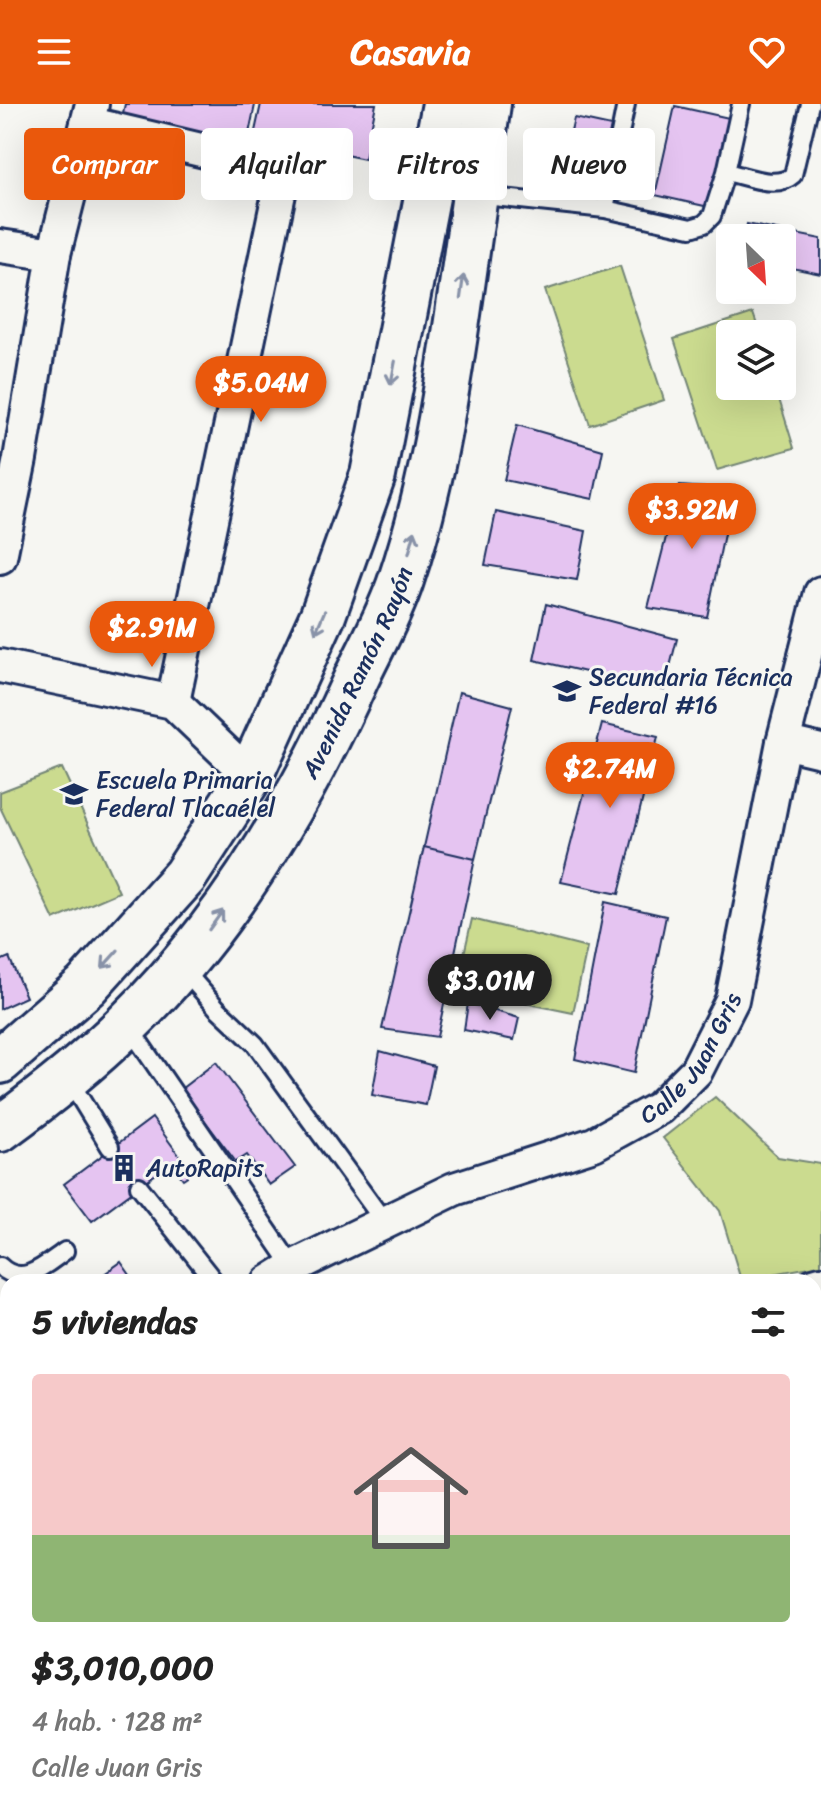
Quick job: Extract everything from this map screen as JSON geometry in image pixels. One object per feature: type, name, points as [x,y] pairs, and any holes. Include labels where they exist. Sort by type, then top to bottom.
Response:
[{"type":"main road","points":[[440,128],[445,104]]},
{"type":"main road","name":"Avenida Ramón Rayón","points":[[485,128],[488,104]]},
{"type":"main road","points":[[0,1061],[86,986],[185,876],[250,776],[323,615],[373,475],[426,200]]},
{"type":"main road","name":"Avenida Ramón Rayón","points":[[0,1129],[67,1078],[127,1024],[213,926],[286,816],[328,739],[401,581],[445,401],[474,200]]},
{"type":"street","points":[[0,557],[10,457],[54,254],[89,114],[268,166],[278,175],[281,184],[173,702]]},
{"type":"street","points":[[0,246],[54,254]]},
{"type":"street","name":"Calle Juan Gris","points":[[283,1274],[454,1189],[594,1144],[659,1108],[696,1071],[732,1000],[783,742],[821,593]]},
{"type":"street","points":[[0,666],[173,702],[250,776]]},
{"type":"street","points":[[783,742],[821,751]]},
{"type":"lane","points":[[605,209],[626,104]]},
{"type":"lane","points":[[507,198],[605,209],[678,227],[691,228],[704,224],[712,216],[726,172],[741,104]]},
{"type":"lane","points":[[726,172],[779,183],[789,179],[793,175],[810,104]]},
{"type":"lane","points":[[179,965],[217,1008],[255,1044],[385,1223]]},
{"type":"lane","points":[[127,1024],[280,1274]]},
{"type":"lane","points":[[67,1078],[110,1147]]},
{"type":"lane","points":[[139,1186],[209,1274]]},
{"type":"lane","points":[[32,1274],[65,1251]]},
{"type":"green space","points":[[620,266],[664,400],[590,425],[545,290]]},
{"type":"green space","points":[[753,313],[755,320],[732,320]]},
{"type":"green space","points":[[716,325],[716,400],[779,400],[794,448],[717,470],[674,339]]},
{"type":"green space","points":[[62,768],[119,892],[54,920],[0,807],[0,792]]},
{"type":"green space","points":[[472,919],[587,948],[573,1013],[456,989]]},
{"type":"green space","points":[[715,1097],[778,1157],[821,1164],[821,1265],[773,1274],[739,1274],[720,1211],[663,1138]]},
{"type":"building","points":[[125,104],[255,105],[250,128],[201,128],[201,133],[122,117]]},
{"type":"building","points":[[261,104],[376,104],[365,159],[353,157],[353,128],[256,128]]},
{"type":"building","points":[[675,106],[729,118],[709,207],[655,195]]},
{"type":"building","points":[[574,118],[611,126],[611,128],[572,128]]},
{"type":"building","points":[[796,234],[821,239],[821,274],[796,269]]},
{"type":"building","points":[[517,425],[603,450],[593,499],[504,480]]},
{"type":"building","points":[[679,486],[733,490],[707,617],[648,608]]},
{"type":"building","points":[[496,512],[586,531],[577,580],[485,565]]},
{"type":"building","points":[[546,604],[677,639],[664,690],[534,660]]},
{"type":"building","points":[[459,692],[512,706],[475,859],[424,847]]},
{"type":"building","points":[[602,724],[658,737],[619,894],[561,882]]},
{"type":"building","points":[[424,847],[475,859],[437,1037],[382,1029]]},
{"type":"building","points":[[605,902],[666,916],[634,1073],[575,1059]]},
{"type":"building","points":[[9,957],[26,997],[0,1009],[0,961]]},
{"type":"building","points":[[468,1003],[519,1018],[514,1040],[464,1030]]},
{"type":"building","points":[[380,1051],[434,1066],[426,1105],[372,1095]]},
{"type":"building","points":[[216,1062],[295,1167],[269,1185],[247,1155],[236,1162],[181,1089]]},
{"type":"building","name":"AutoRapits","points":[[152,1118],[192,1173],[183,1179],[171,1163],[92,1221],[64,1184]]},
{"type":"building","points":[[121,1262],[129,1274],[104,1274]]},
{"type":"place","name":"Secundaria Técnica Federal #16","points":[[567,691]]},
{"type":"place","name":"Escuela Primaria Federal Tlacaélel","points":[[74,794]]},
{"type":"place","name":"AutoRapits","points":[[124,1168]]}]
